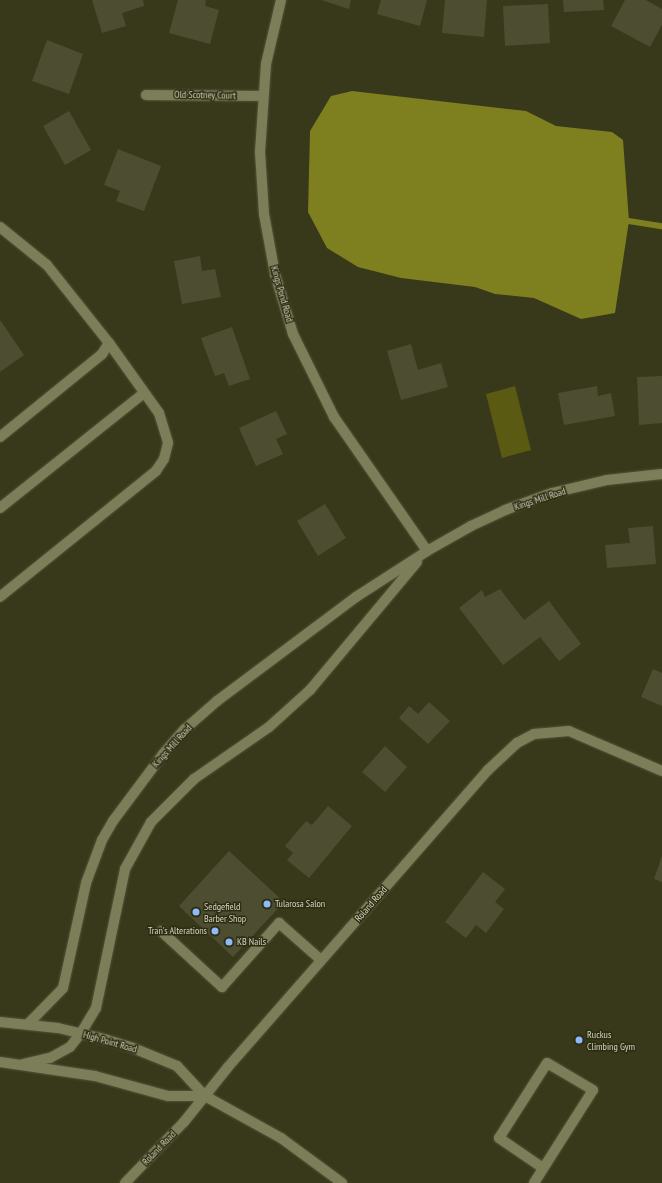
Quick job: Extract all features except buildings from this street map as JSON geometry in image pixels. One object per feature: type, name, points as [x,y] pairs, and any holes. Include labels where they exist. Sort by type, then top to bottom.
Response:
[{"type":"street","name":"Kings Pond Road","points":[[281,0],[266,64],[260,152],[264,214],[275,274],[293,334],[334,417],[427,551]]},
{"type":"street","name":"Old Scotney Court","points":[[146,95],[263,96]]},
{"type":"street","points":[[0,227],[47,265],[109,343],[144,393],[165,427],[168,443],[164,459],[156,472],[0,597]]},
{"type":"street","points":[[0,437],[102,354],[109,343]]},
{"type":"street","points":[[0,508],[144,393]]},
{"type":"street","name":"Kings Mill Road","points":[[28,1024],[58,995],[68,978],[86,883],[102,840],[124,805],[163,754],[217,702],[356,597],[427,551],[505,510],[552,493],[607,480],[662,474]]},
{"type":"street","name":"Kings Mill Road","points":[[23,1064],[61,1053],[82,1034],[96,1008],[125,869],[151,822],[194,779],[269,727],[310,690],[372,613],[427,551]]},
{"type":"street","name":"Roland Road","points":[[125,1183],[184,1122],[321,960],[488,770],[517,743],[534,734],[568,731],[662,771]]},
{"type":"street","points":[[161,931],[222,987],[280,923],[321,960]]},
{"type":"street","name":"High Point Road","points":[[0,1022],[28,1024],[82,1034],[133,1048],[177,1066],[205,1096],[281,1138],[342,1183]]},
{"type":"street","name":"High Point Road","points":[[0,1062],[23,1064],[95,1076],[168,1096],[205,1096]]},
{"type":"street","points":[[534,1183],[544,1168],[593,1090],[547,1064],[499,1138],[544,1168]]},
{"type":"shaded area","points":[[352,91],[526,111],[556,126],[612,132],[623,140],[629,221],[615,313],[581,319],[534,298],[495,294],[475,287],[401,278],[358,267],[327,248],[308,212],[310,131],[331,96]]},
{"type":"shaded area","points":[[515,386],[531,450],[502,458],[486,394]]},
{"type":"waterway","points":[[629,221],[662,226]]},
{"type":"place","name":"Tularosa Salon","points":[[267,904]]},
{"type":"place","name":"Sedgefield Barber Shop","points":[[196,912]]},
{"type":"place","name":"Tran's Alterations","points":[[215,931]]},
{"type":"place","name":"KB Nails","points":[[229,942]]},
{"type":"place","name":"Ruckus Climbing Gym","points":[[579,1040]]}]
